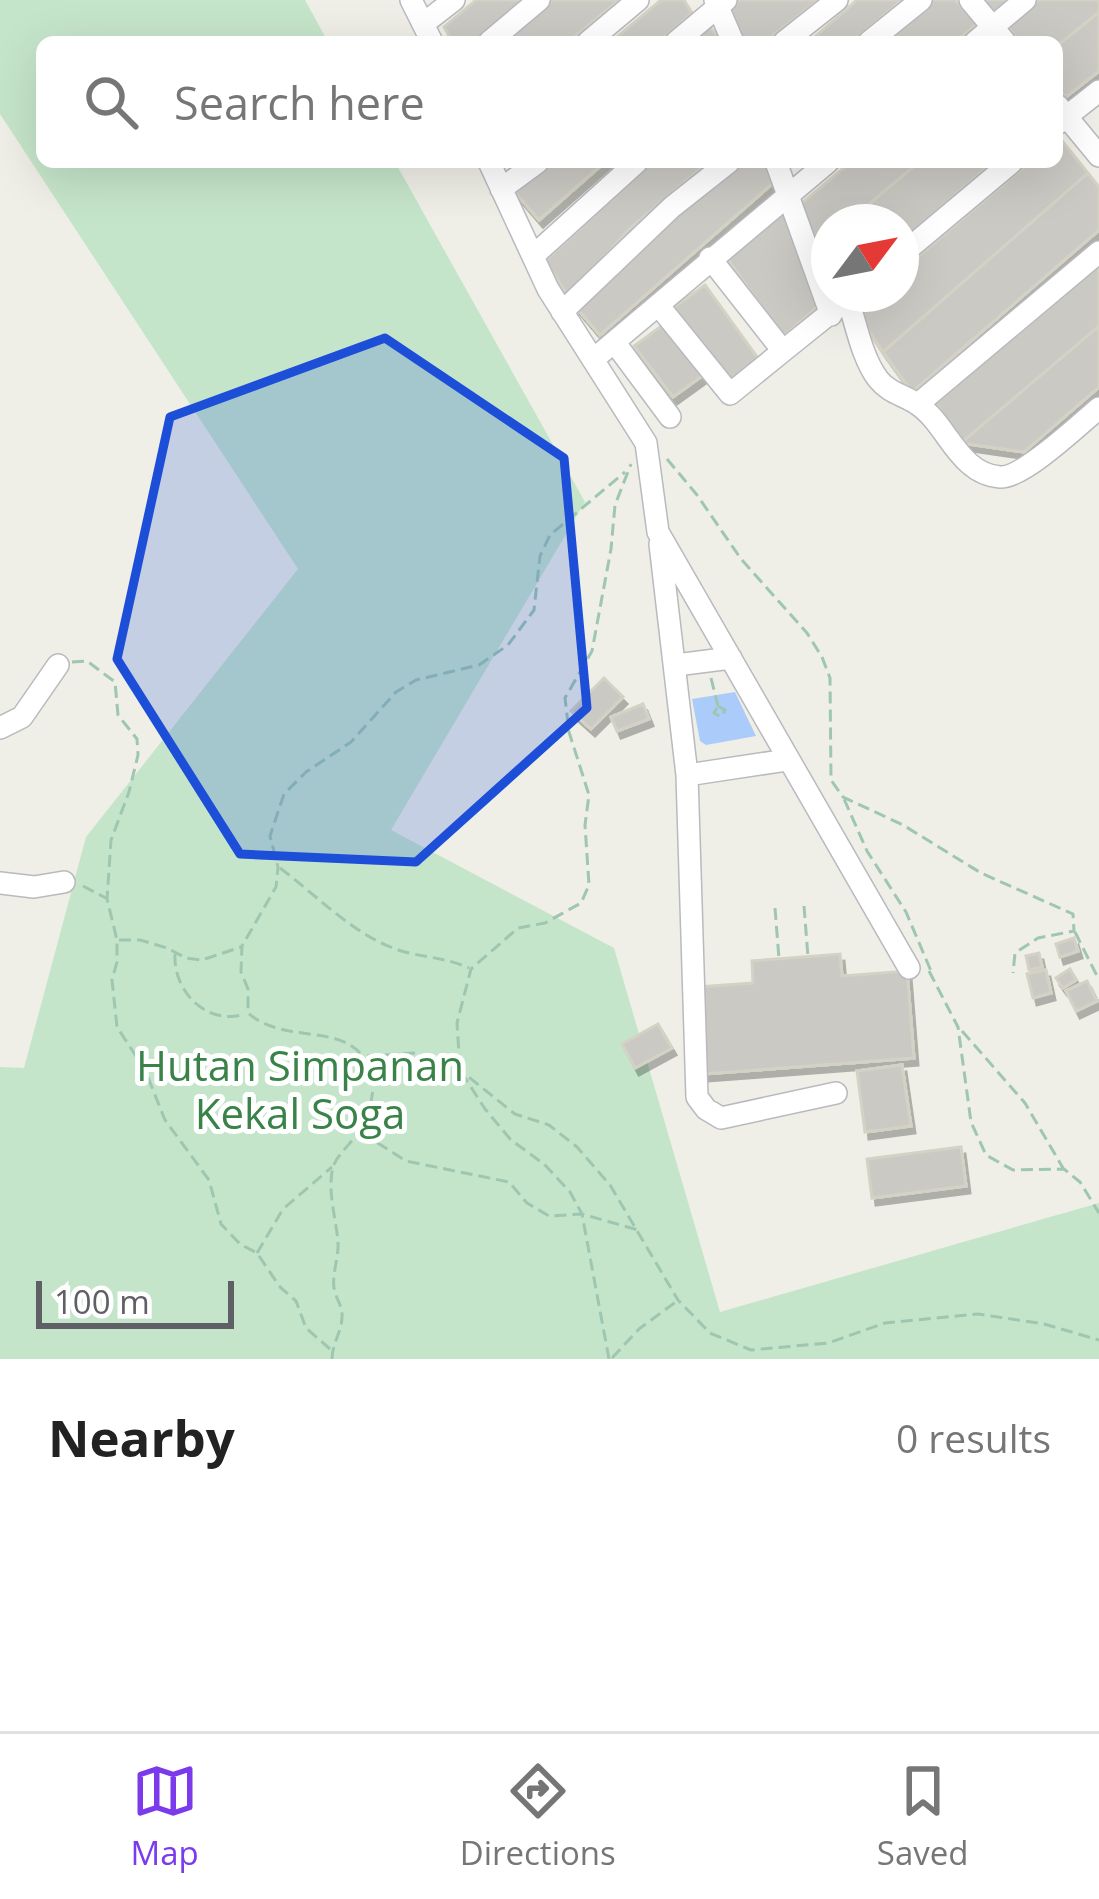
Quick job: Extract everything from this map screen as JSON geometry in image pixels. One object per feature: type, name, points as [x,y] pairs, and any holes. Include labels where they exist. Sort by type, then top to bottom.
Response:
[{"type":"street","points":[[412,0],[427,33],[450,1]]},
{"type":"street","points":[[497,36],[539,0]]},
{"type":"street","points":[[595,36],[638,0]]},
{"type":"street","points":[[792,36],[837,0]]},
{"type":"street","points":[[876,36],[921,0]]},
{"type":"street","points":[[970,0],[990,36]]},
{"type":"street","points":[[992,36],[1025,0]]},
{"type":"street","points":[[683,36],[720,2],[731,36]]},
{"type":"street","points":[[1063,114],[1099,92]]},
{"type":"street","points":[[1063,119],[1099,156]]},
{"type":"street","points":[[492,168],[562,312],[646,443],[687,775],[697,1097],[722,1118],[836,1093]]},
{"type":"street","points":[[501,189],[530,168]]},
{"type":"street","points":[[533,256],[630,168]]},
{"type":"street","points":[[562,312],[672,207],[721,168]]},
{"type":"street","points":[[778,168],[811,238]]},
{"type":"street","points":[[595,358],[820,168]]},
{"type":"street","points":[[919,240],[1005,168]]},
{"type":"street","points":[[918,404],[1099,252]]},
{"type":"street","points":[[710,258],[783,351]]},
{"type":"street","points":[[659,305],[730,394],[833,312]]},
{"type":"street","points":[[848,312],[877,377],[898,396],[918,404],[959,454],[980,470],[1001,478],[1018,472],[1099,408]]},
{"type":"street","points":[[615,343],[670,417]]},
{"type":"street","points":[[658,532],[909,968]]},
{"type":"street","points":[[676,665],[731,658]]},
{"type":"street","points":[[0,728],[22,717],[58,665]]},
{"type":"street","points":[[687,775],[787,760]]},
{"type":"street","points":[[0,883],[34,887],[64,882]]},
{"type":"path","points":[[256,1253],[283,1209],[334,1166],[359,1131],[371,1102],[373,1076],[364,1056],[344,1042],[319,1033],[293,1035],[261,1024],[248,1013],[242,946],[276,887],[278,867],[270,836],[284,794],[306,772],[350,742],[396,692],[416,680],[479,665],[508,645],[534,610],[540,556],[550,536],[626,470],[646,443],[673,464],[741,559],[807,633],[822,657],[830,678],[832,780],[867,851],[906,912],[958,1027],[971,1122],[986,1155],[1013,1170],[1064,1169]]},
{"type":"path","points":[[610,1359],[591,1278],[583,1214],[544,1164],[511,1140],[460,1070],[457,1023],[471,969],[518,928],[545,923],[581,903],[589,885],[585,825],[589,795],[569,732],[566,698],[592,651],[615,505],[626,470]]},
{"type":"path","points":[[58,665],[86,661],[105,671],[116,682],[118,715],[137,739],[136,772],[111,840],[107,899],[117,940],[112,980],[117,1027],[146,1070],[165,1120],[209,1180],[221,1224],[256,1253],[296,1301],[306,1328],[332,1351]]},
{"type":"path","points":[[713,687],[718,706]]},
{"type":"path","points":[[843,797],[903,825],[982,873],[1067,910],[1076,920],[1074,931],[1099,980]]},
{"type":"path","points":[[278,867],[356,928],[404,952],[434,955],[471,969]]},
{"type":"path","points":[[64,882],[107,899]]},
{"type":"path","points":[[804,906],[808,957]]},
{"type":"path","points":[[775,908],[779,959]]},
{"type":"path","points":[[1013,973],[1012,958],[1030,942],[1074,931]]},
{"type":"path","points":[[117,940],[140,940],[202,960],[242,946]]},
{"type":"path","points":[[176,952],[174,972],[183,991],[205,1010],[229,1019],[248,1013]]},
{"type":"path","points":[[958,1027],[1025,1103],[1064,1169],[1080,1182],[1099,1214]]},
{"type":"path","points":[[364,1056],[387,1051],[416,1053],[460,1070],[515,1114],[549,1125],[577,1147],[610,1185],[678,1300],[710,1333],[751,1350],[828,1343],[885,1323],[978,1314],[1044,1324],[1099,1340]]},
{"type":"path","points":[[359,1131],[406,1162],[509,1182],[527,1203],[549,1216],[583,1214],[640,1231]]},
{"type":"path","points":[[332,1359],[342,1321],[334,1291],[339,1245],[333,1210],[334,1166]]},
{"type":"path","points":[[610,1359],[649,1320],[678,1300]]},
{"type":"highlighted area","points":[[385,338],[564,458],[587,708],[416,862],[240,854],[117,659],[170,417]]},
{"type":"green space","name":"Hutan Simpanan Kekal Soga","points":[[0,0],[305,0],[325,36],[36,36],[36,168],[398,168],[585,502],[391,830],[614,948],[720,1312],[1099,1203],[1099,1359],[0,1359],[0,1067],[24,1068],[86,837],[298,569],[0,114]]},
{"type":"water","points":[[735,692],[756,736],[706,745],[700,741],[692,699]]},
{"type":"building","points":[[476,0],[526,0],[484,36],[449,36],[444,27]]},
{"type":"building","points":[[552,0],[619,0],[575,36],[509,36]]},
{"type":"building","points":[[661,0],[684,0],[692,13],[666,36],[618,36]]},
{"type":"building","points":[[740,0],[819,0],[772,36],[742,36],[728,10]]},
{"type":"building","points":[[857,0],[902,0],[860,36],[816,36]]},
{"type":"building","points":[[926,0],[955,0],[977,24],[962,36],[883,36]]},
{"type":"building","points":[[977,0],[1015,0],[993,18]]},
{"type":"building","points":[[1038,0],[1099,0],[1099,12],[1063,41],[1063,36],[1015,36],[1007,25]]},
{"type":"building","points":[[1099,12],[1099,71],[1066,97],[1063,94],[1063,41]]},
{"type":"building","points":[[706,23],[718,36],[692,36]]},
{"type":"building","points":[[1063,142],[1088,173],[883,352],[856,312],[919,312],[919,256],[1023,168],[1063,168]]},
{"type":"building","points":[[540,168],[598,168],[539,220],[514,191]]},
{"type":"building","points":[[646,168],[701,168],[628,230],[569,297],[545,261]]},
{"type":"building","points":[[732,168],[767,168],[773,183],[600,335],[576,307]]},
{"type":"building","points":[[844,168],[912,168],[869,204],[811,204],[811,241],[796,208]]},
{"type":"building","points":[[912,168],[986,168],[919,226],[919,204],[869,204]]},
{"type":"building","points":[[1088,173],[1099,187],[1099,230],[912,392],[883,352]]},
{"type":"building","points":[[786,211],[811,279],[811,312],[783,337],[727,258]]},
{"type":"building","points":[[1099,265],[1099,326],[961,443],[936,403]]},
{"type":"building","points":[[705,285],[760,361],[729,385],[673,308]]},
{"type":"building","points":[[667,322],[709,371],[673,397],[634,346]]},
{"type":"building","points":[[1099,326],[1099,387],[1024,452],[961,443]]},
{"type":"building","points":[[604,678],[623,697],[591,729],[571,711]]},
{"type":"building","points":[[643,704],[649,719],[617,731],[611,717]]},
{"type":"building","points":[[1074,938],[1078,951],[1060,957],[1056,944]]},
{"type":"building","points":[[1039,953],[1042,967],[1029,970],[1026,956]]},
{"type":"building","points":[[840,954],[842,976],[907,971],[914,1058],[705,1074],[698,987],[753,983],[752,961]]},
{"type":"building","points":[[1070,969],[1076,980],[1063,988],[1056,978]]},
{"type":"building","points":[[1046,970],[1051,993],[1033,998],[1027,974]]},
{"type":"building","points":[[1087,981],[1097,1001],[1076,1011],[1066,991]]},
{"type":"building","points":[[658,1024],[672,1048],[635,1068],[622,1044]]},
{"type":"building","points":[[902,1065],[911,1126],[865,1132],[857,1071]]},
{"type":"building","points":[[961,1147],[966,1186],[872,1198],[867,1159]]}]
